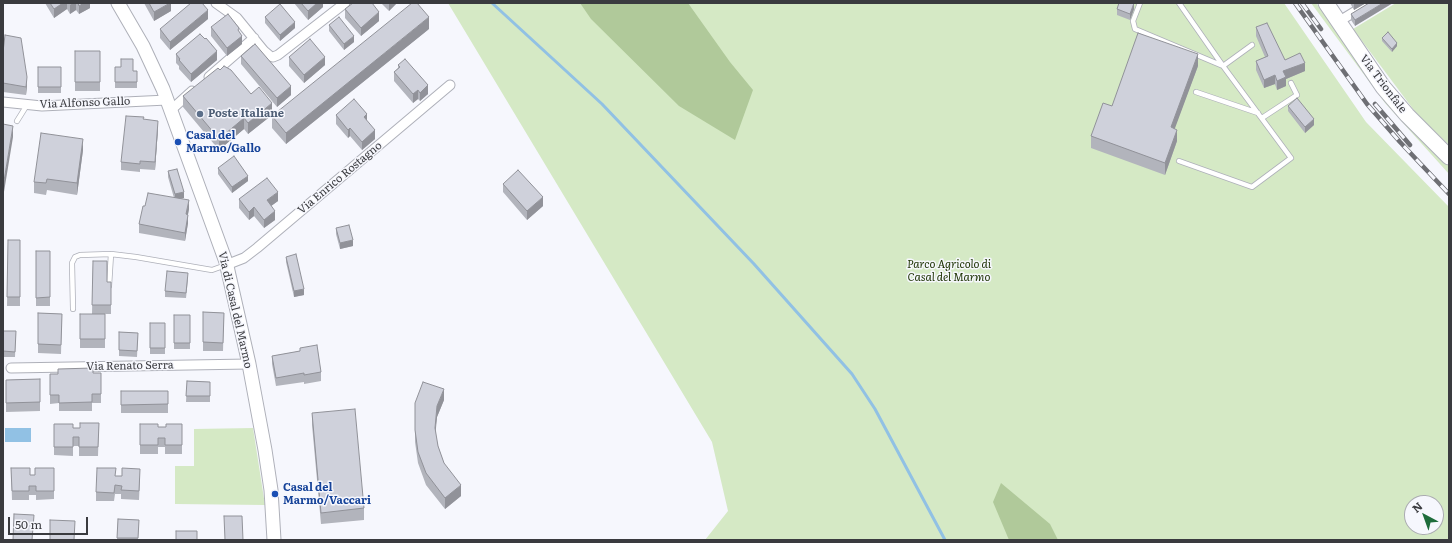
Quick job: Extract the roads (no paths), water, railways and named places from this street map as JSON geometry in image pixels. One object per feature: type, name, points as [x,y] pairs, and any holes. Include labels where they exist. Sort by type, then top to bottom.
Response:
[{"type":"main road","name":"Via di Casal del Marmo","points":[[118,3],[145,50],[169,105],[226,265],[249,364],[265,450],[274,540]]},
{"type":"main road","name":"Via Trionfale","points":[[1326,3],[1376,78],[1395,102],[1449,158]]},
{"type":"street","points":[[216,3],[237,18],[267,54],[272,56],[277,56],[344,3]]},
{"type":"street","points":[[1338,22],[1369,3]]},
{"type":"street","points":[[169,105],[254,38]]},
{"type":"street","name":"Via Enrico Rostagno","points":[[226,265],[244,258],[257,248],[450,85]]},
{"type":"street","name":"Via Alfonso Gallo","points":[[3,102],[42,106],[169,105]]},
{"type":"street","name":"Via Renato Serra","points":[[11,368],[249,364]]},
{"type":"lane","points":[[1140,3],[1133,21],[1135,28],[1223,66]]},
{"type":"lane","points":[[1179,3],[1223,66],[1291,158],[1252,187],[1179,161]]},
{"type":"lane","points":[[1223,66],[1252,45]]},
{"type":"lane","points":[[1261,116],[1297,95],[1291,83]]},
{"type":"lane","points":[[1196,92],[1261,116]]},
{"type":"lane","points":[[17,121],[27,105]]},
{"type":"lane","points":[[73,309],[72,263],[75,257],[80,254],[111,254],[212,270],[226,265]]},
{"type":"lane","points":[[109,287],[111,254]]},
{"type":"water","points":[[5,428],[31,428],[31,442],[5,442]]},
{"type":"waterway","points":[[492,3],[602,104],[754,264],[852,374],[875,409],[945,540]]},
{"type":"railway","points":[[1295,3],[1367,104],[1449,194]]},
{"type":"railway","points":[[1302,3],[1321,29]]},
{"type":"railway","points":[[1375,104],[1410,145]]},
{"type":"place","name":"Poste Italiane","points":[[200,114]]},
{"type":"place","name":"Casal del Marmo/Gallo","points":[[178,142]]},
{"type":"place","name":"Casal del Marmo/Vaccari","points":[[275,494]]},
{"type":"park label","name":"Parco Agricolo di Casal del Marmo","points":[[949,271]]}]
